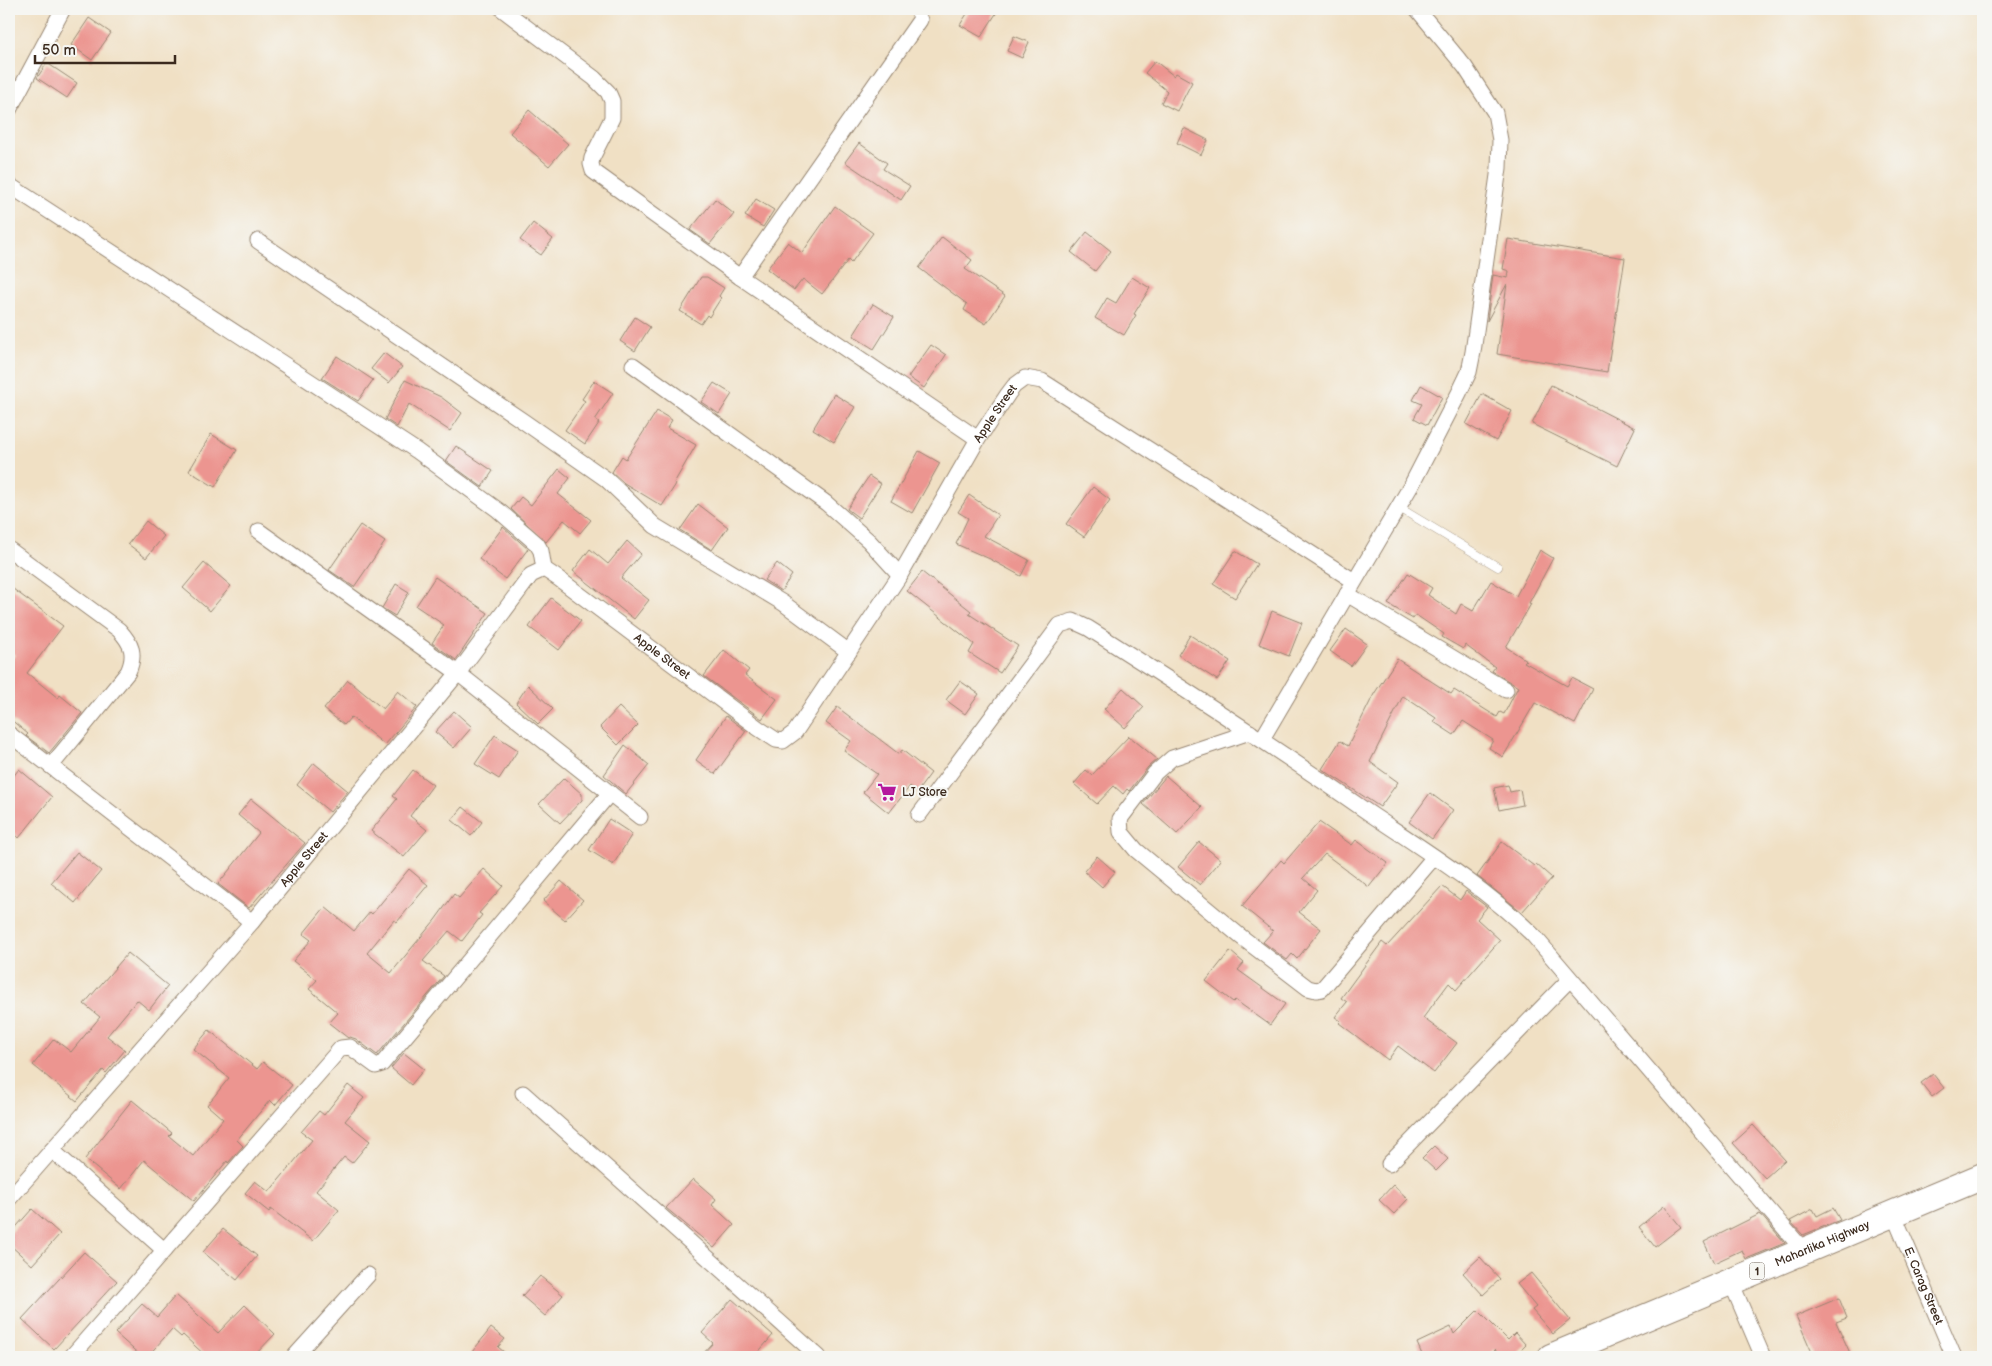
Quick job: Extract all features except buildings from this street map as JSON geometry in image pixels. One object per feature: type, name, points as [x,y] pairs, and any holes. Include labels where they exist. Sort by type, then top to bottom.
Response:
[{"type":"highway","name":"Maharlika Highway","points":[[1550,1357],[1974,1180]]},
{"type":"street","points":[[9,110],[63,9]]},
{"type":"street","points":[[502,9],[594,78],[608,92],[613,109],[612,118],[592,158],[593,171],[740,277],[978,439]]},
{"type":"street","points":[[1418,9],[1465,67],[1495,113],[1500,140],[1499,168],[1469,372],[1455,402],[1398,507],[1351,587],[1256,736],[1172,758],[1155,773],[1120,819],[1121,832],[1136,850],[1240,936],[1308,988],[1316,990],[1322,989],[1434,857]]},
{"type":"street","points":[[740,277],[916,14]]},
{"type":"street","points":[[9,186],[425,457],[498,510],[538,544],[544,570]]},
{"type":"street","points":[[258,241],[598,474],[624,495],[655,526],[776,598],[849,652]]},
{"type":"street","points":[[633,365],[826,503],[868,541],[900,575]]},
{"type":"street","name":"Apple Street","points":[[9,1199],[252,922],[458,673],[531,575],[544,570],[559,578],[776,740],[783,741],[795,732],[849,652],[900,575],[978,439],[1019,382],[1025,378],[1042,381],[1351,587]]},
{"type":"street","points":[[259,531],[458,673],[640,816]]},
{"type":"street","points":[[10,550],[119,630],[129,640],[133,650],[133,662],[128,672],[50,766]]},
{"type":"street","points":[[1351,587],[1506,690]]},
{"type":"street","points":[[918,815],[1060,625],[1073,621],[1088,628],[1256,736],[1434,857],[1512,915],[1533,935],[1804,1251]]},
{"type":"street","points":[[9,734],[252,922]]},
{"type":"street","points":[[71,1357],[341,1048],[350,1047],[376,1066],[382,1064],[610,793]]},
{"type":"street","points":[[1389,1164],[1570,979]]},
{"type":"street","points":[[523,1093],[819,1357]]},
{"type":"street","points":[[52,1150],[164,1250]]},
{"type":"street","name":"E. Carag Street","points":[[1893,1213],[1954,1357]]},
{"type":"street","points":[[294,1357],[368,1276]]},
{"type":"street","points":[[1731,1282],[1763,1357]]},
{"type":"lane","points":[[1398,507],[1498,567]]},
{"type":"place","name":"LJ Store","points":[[887,792]]}]
